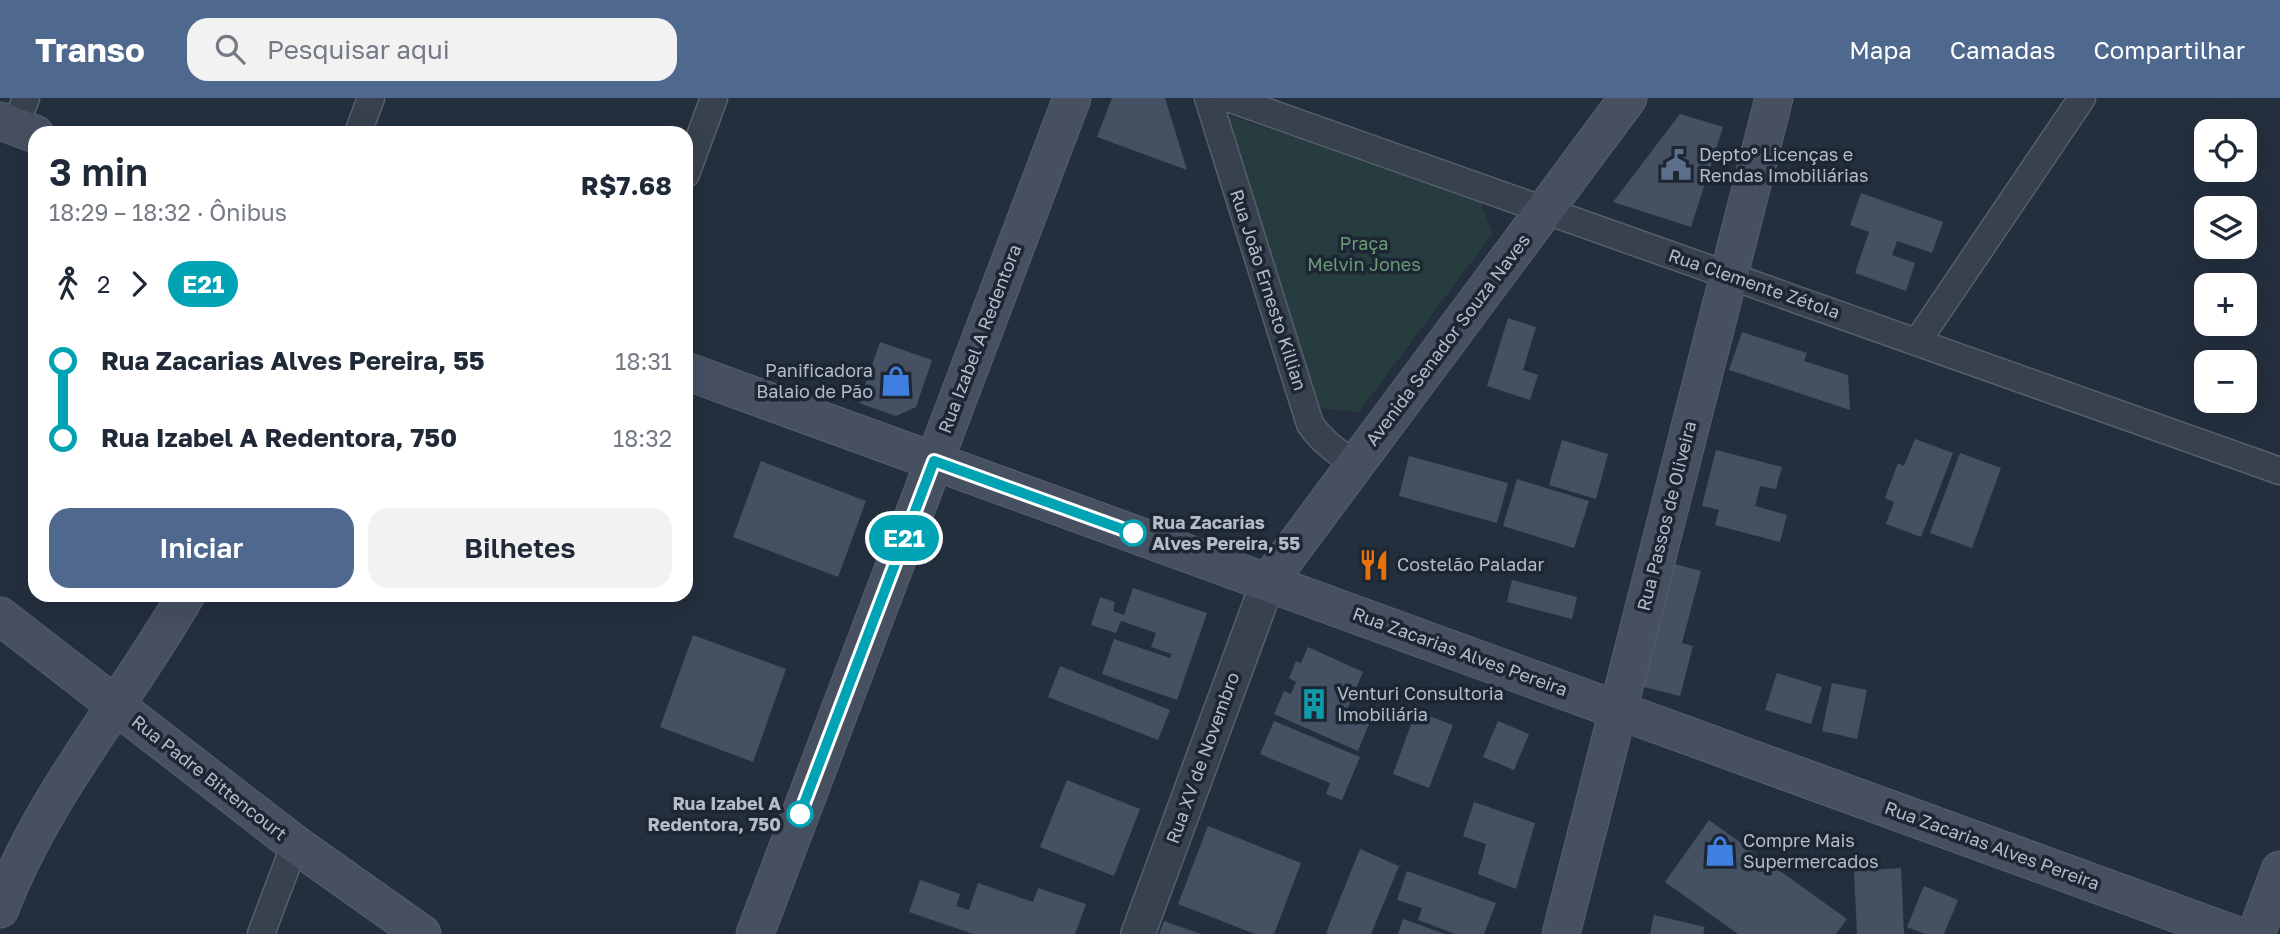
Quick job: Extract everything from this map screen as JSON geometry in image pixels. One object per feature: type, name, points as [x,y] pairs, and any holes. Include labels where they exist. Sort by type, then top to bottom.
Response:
[{"type":"main road","name":"Rua Izabel A Redentora","points":[[755,934],[1072,98]]},
{"type":"main road","name":"Avenida Senador Souza Naves","points":[[1268,582],[1628,98]]},
{"type":"main road","name":"Rua Passos de Oliveira","points":[[1561,934],[1774,98]]},
{"type":"main road","name":"Rua Zacarias Alves Pereira","points":[[693,374],[2233,934]]},
{"type":"main road","points":[[0,908],[32,837],[63,783],[167,629],[182,602]]},
{"type":"main road","name":"Rua Padre Bittencourt","points":[[0,617],[295,844],[422,934]]},
{"type":"main road","points":[[2256,934],[2280,870]]},
{"type":"street","points":[[361,126],[371,98]]},
{"type":"street","points":[[693,155],[714,98]]},
{"type":"street","name":"Rua João Ernesto Killian","points":[[1208,98],[1310,424],[1318,436],[1355,465]]},
{"type":"street","name":"Rua Clemente Zétola","points":[[1228,98],[2280,471]]},
{"type":"street","points":[[1917,342],[2082,98]]},
{"type":"street","name":"Rua XV de Novembro","points":[[1138,934],[1268,582]]},
{"type":"street","points":[[261,934],[295,844]]},
{"type":"green space","name":"Praça Melvin Jones","points":[[1224,114],[1478,196],[1493,233],[1359,412],[1319,408]]},
{"type":"building","points":[[1112,98],[1165,98],[1187,170],[1097,137]]},
{"type":"building","name":"Deptoº Licenças e Rendas Imobiliárias","points":[[1680,114],[1723,127],[1691,227],[1613,202]]},
{"type":"building","points":[[1861,193],[1943,222],[1932,253],[1897,241],[1892,255],[1915,263],[1906,291],[1855,273],[1869,232],[1850,225]]},
{"type":"building","points":[[1508,318],[1536,327],[1523,370],[1538,375],[1530,400],[1487,386]]},
{"type":"building","points":[[1742,332],[1807,353],[1804,361],[1848,375],[1850,410],[1729,370]]},
{"type":"building","name":"Panificadora Balaio de Pão","points":[[880,342],[932,360],[916,407],[896,416],[859,403]]},
{"type":"building","points":[[1915,439],[1953,453],[1921,537],[1886,524],[1894,502],[1885,498],[1898,463],[1904,466]]},
{"type":"building","points":[[1562,440],[1608,454],[1596,499],[1549,485]]},
{"type":"building","points":[[1716,450],[1782,467],[1776,489],[1760,486],[1755,506],[1787,515],[1780,542],[1715,525],[1719,510],[1702,506]]},
{"type":"building","points":[[1960,453],[2001,468],[1972,548],[1930,533]]},
{"type":"building","points":[[1409,456],[1508,483],[1497,523],[1399,496]]},
{"type":"building","points":[[761,461],[866,501],[838,577],[733,537]]},
{"type":"building","points":[[1517,479],[1589,501],[1574,548],[1503,526]]},
{"type":"building","points":[[1671,563],[1701,571],[1682,643],[1693,646],[1680,696],[1640,686]]},
{"type":"building","points":[[1512,580],[1577,597],[1572,619],[1507,602]]},
{"type":"building","points":[[1133,588],[1207,613],[1177,700],[1102,674],[1114,639],[1170,658],[1172,654],[1151,647],[1156,633],[1121,621],[1116,633],[1091,625],[1100,597],[1115,602],[1113,611],[1124,615]]},
{"type":"building","points":[[693,635],[786,669],[753,762],[660,727]]},
{"type":"building","name":"Venturi Consultoria Imobiliária","points":[[1308,647],[1363,672],[1345,714],[1369,724],[1358,751],[1274,714],[1284,691],[1291,694],[1296,682],[1289,678],[1296,661],[1301,663]]},
{"type":"building","points":[[1060,666],[1170,710],[1158,740],[1048,697]]},
{"type":"building","points":[[1777,673],[1822,687],[1811,724],[1765,710]]},
{"type":"building","points":[[1832,683],[1867,690],[1857,739],[1822,731]]},
{"type":"building","points":[[1416,711],[1453,725],[1429,788],[1393,774]]},
{"type":"building","points":[[1274,721],[1360,757],[1342,800],[1326,794],[1330,783],[1260,754]]},
{"type":"building","points":[[1498,721],[1529,734],[1514,770],[1483,757]]},
{"type":"building","points":[[1067,780],[1140,809],[1114,876],[1040,847]]},
{"type":"building","points":[[1474,802],[1535,823],[1516,889],[1478,874],[1486,844],[1463,836]]},
{"type":"building","name":"Compre Mais Supermercados","points":[[1709,820],[1847,919],[1836,934],[1738,934],[1665,882]]},
{"type":"building","points":[[1208,826],[1301,863],[1274,934],[1255,934],[1178,904]]},
{"type":"building","points":[[1360,849],[1399,866],[1371,934],[1326,933]]},
{"type":"building","points":[[1901,868],[1904,934],[1857,934],[1854,871]]},
{"type":"building","points":[[1407,871],[1496,903],[1484,934],[1455,934],[1418,920],[1422,908],[1397,900]]},
{"type":"building","points":[[920,880],[960,894],[956,906],[969,910],[978,883],[1033,902],[1038,888],[1086,904],[1075,934],[973,934],[909,912]]},
{"type":"building","points":[[1924,886],[1958,900],[1944,934],[1925,934],[1907,927]]},
{"type":"building","points":[[1654,915],[1705,927],[1703,934],[1650,934]]},
{"type":"building","points":[[1403,919],[1445,934],[1398,934]]},
{"type":"building","points":[[1164,921],[1201,934],[1159,934]]},
{"type":"bus line","name":"E21","points":[[800,814],[934,461],[1133,533]]},
{"type":"place","name":"Deptoº Licenças e Rendas Imobiliárias","points":[[1676,165]]},
{"type":"place","name":"Panificadora Balaio de Pão","points":[[896,381]]},
{"type":"place","name":"Rua Zacarias Alves Pereira, 55","points":[[1133,533]]},
{"type":"place","name":"Costelão Paladar","points":[[1374,565]]},
{"type":"place","name":"Venturi Consultoria Imobiliária","points":[[1314,704]]},
{"type":"place","name":"Rua Izabel A Redentora, 750","points":[[800,814]]},
{"type":"place","name":"Compre Mais Supermercados","points":[[1720,851]]}]
